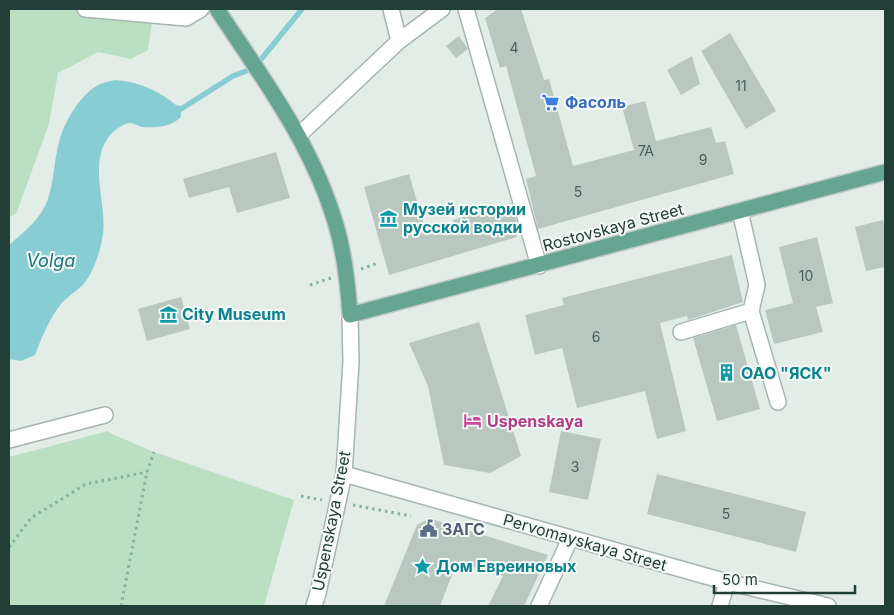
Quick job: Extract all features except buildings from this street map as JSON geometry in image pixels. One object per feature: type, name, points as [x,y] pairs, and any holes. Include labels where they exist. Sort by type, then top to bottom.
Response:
[{"type":"main road","points":[[217,9],[275,95],[298,136],[323,191],[336,225],[347,273],[350,316]]},
{"type":"main road","name":"Rostovskaya Street","points":[[350,316],[885,172]]},
{"type":"street","points":[[85,9],[186,18],[201,9]]},
{"type":"street","points":[[392,9],[399,41]]},
{"type":"street","points":[[298,136],[399,41],[442,9]]},
{"type":"street","points":[[466,9],[539,266]]},
{"type":"street","points":[[740,211],[757,285],[751,311],[778,402]]},
{"type":"street","points":[[681,332],[751,311]]},
{"type":"street","name":"Uspenskaya Street","points":[[314,606],[344,474],[351,362],[350,316]]},
{"type":"street","points":[[9,440],[105,415]]},
{"type":"street","name":"Pervomayskaya Street","points":[[344,474],[727,582],[828,606]]},
{"type":"street","points":[[539,606],[570,539]]},
{"type":"street","points":[[720,606],[727,582]]},
{"type":"path","points":[[122,606],[147,472],[154,452]]},
{"type":"path","points":[[9,547],[30,518],[86,484],[147,472]]},
{"type":"green space","points":[[9,9],[154,9],[148,50],[131,59],[98,52],[58,73],[49,124],[16,214],[9,217]]},
{"type":"green space","points":[[108,431],[154,452],[294,500],[264,606],[9,606],[9,457]]},
{"type":"water","name":"Volga","points":[[115,80],[134,83],[151,89],[181,109],[181,117],[173,123],[158,127],[142,127],[128,123],[111,134],[104,145],[100,157],[99,182],[104,222],[99,252],[92,270],[83,284],[57,310],[46,328],[35,355],[21,361],[9,359],[9,245],[32,225],[45,206],[50,192],[61,134],[74,109],[93,88]]},
{"type":"waterway","points":[[175,108],[181,109],[233,76],[254,68],[302,9]]},
{"type":"place","name":"Фасоль","points":[[551,102]]},
{"type":"place","name":"Музей истории русской водки","points":[[389,218]]},
{"type":"place","name":"City Museum","points":[[168,314]]},
{"type":"place","name":"ОАО \"ЯСК\"","points":[[727,373]]},
{"type":"place","name":"Uspenskaya","points":[[473,421]]},
{"type":"place","name":"ЗАГС","points":[[428,529]]},
{"type":"place","name":"Дом Евреиновых","points":[[422,566]]}]
